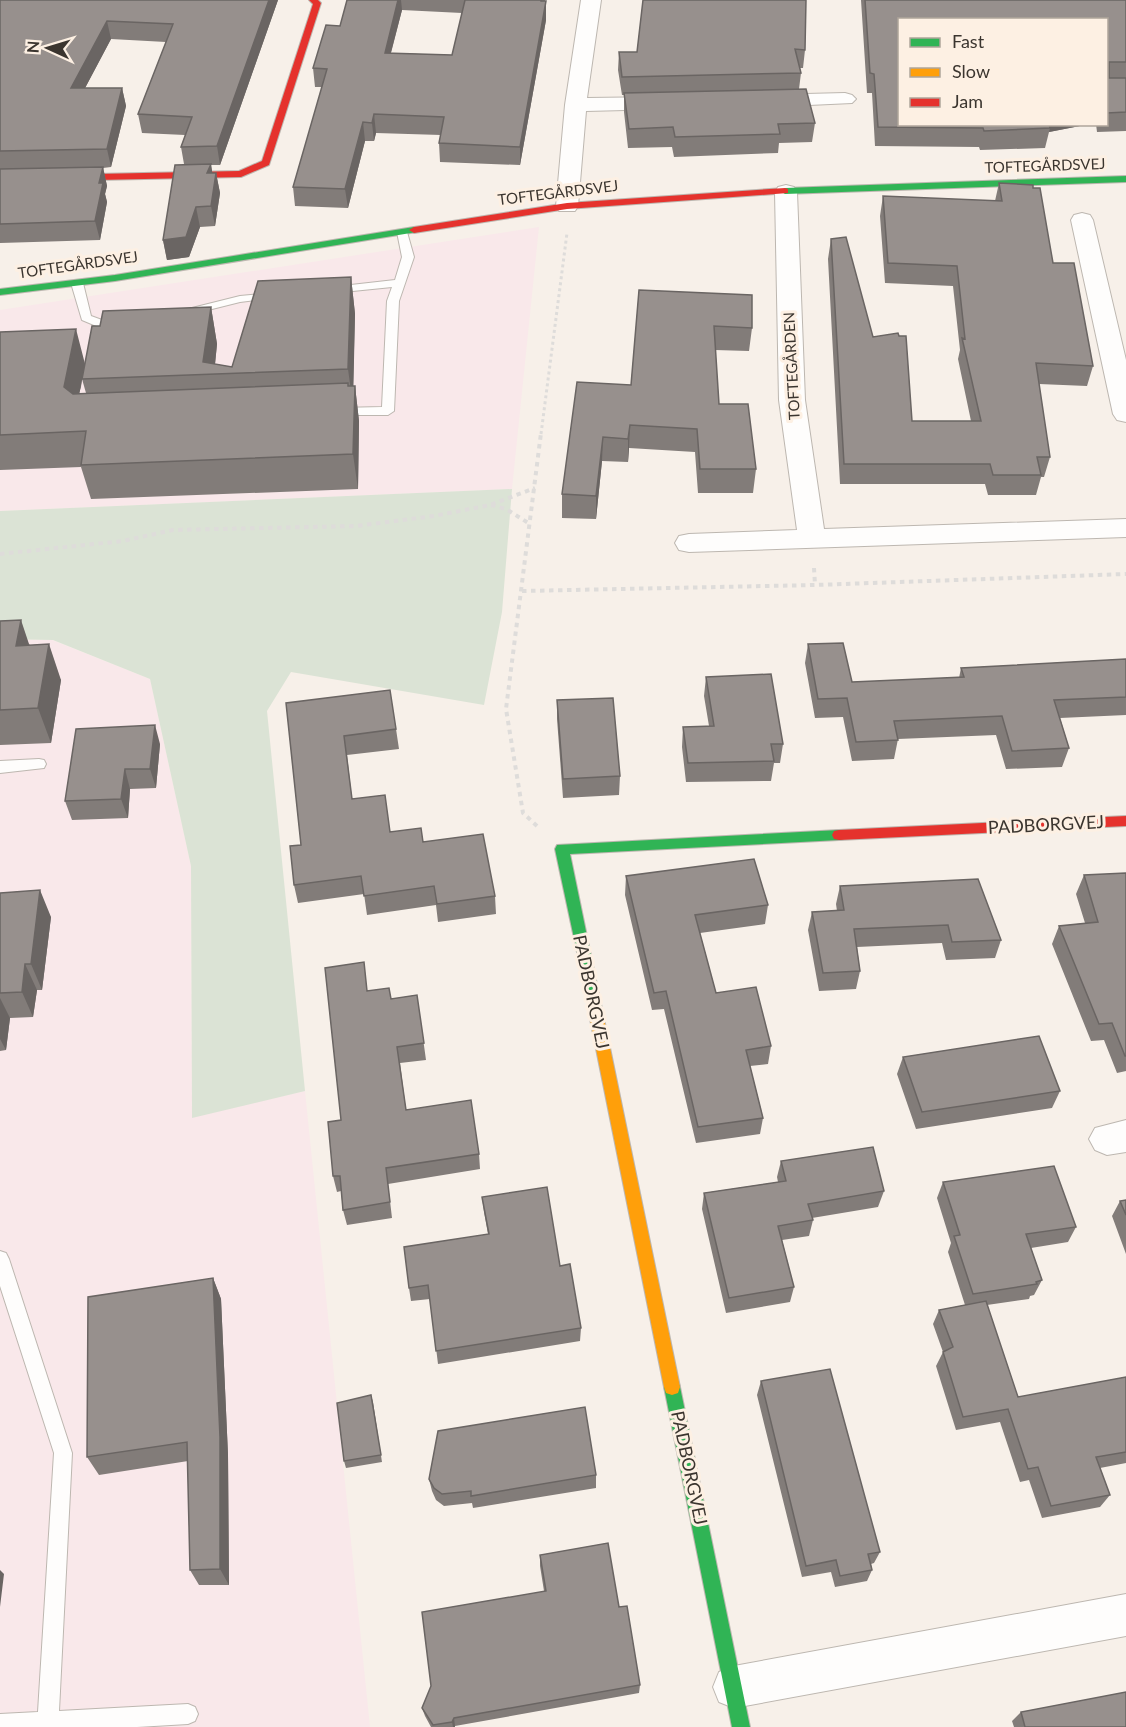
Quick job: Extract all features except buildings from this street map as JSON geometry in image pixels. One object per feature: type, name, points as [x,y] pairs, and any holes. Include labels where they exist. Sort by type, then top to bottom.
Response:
[{"type":"street","points":[[0,179],[241,174],[266,163],[317,3],[313,0]]},
{"type":"street","points":[[567,206],[576,105],[591,0]]},
{"type":"street","points":[[740,102],[845,99]]},
{"type":"street","points":[[576,105],[681,103]]},
{"type":"street","name":"TOFTEGÅRDSVEJ","points":[[0,292],[76,283],[567,206],[732,193],[1126,179]]},
{"type":"street","name":"TOFTEGÅRDEN","points":[[786,192],[792,399],[812,538]]},
{"type":"street","points":[[1082,220],[1126,414]]},
{"type":"street","points":[[689,543],[1126,528]]},
{"type":"street","name":"PADBORGVEJ","points":[[1126,821],[562,849],[737,1707],[1126,1615]]},
{"type":"lane","points":[[329,413],[388,411],[393,301],[408,257],[402,232]]},
{"type":"lane","points":[[76,283],[86,318],[100,329],[133,322]]},
{"type":"lane","points":[[320,291],[399,283]]},
{"type":"lane","points":[[176,315],[240,299],[286,295]]},
{"type":"lane","points":[[0,767],[39,764]]},
{"type":"lane","points":[[0,1259],[63,1453],[48,1721]]},
{"type":"lane","points":[[0,1724],[188,1714]]},
{"type":"path","points":[[562,849],[523,813],[507,709],[568,228],[567,206]]},
{"type":"path","points":[[0,554],[123,541],[174,530],[356,526],[434,516],[490,505],[535,488]]},
{"type":"path","points":[[490,505],[506,509],[530,524]]},
{"type":"path","points":[[522,591],[827,585],[1126,574]]},
{"type":"shaded area","points":[[539,227],[512,489],[0,511],[0,310]]},
{"type":"shaded area","points":[[512,489],[502,612],[484,705],[291,672],[267,711],[305,1091],[192,1118],[191,866],[150,679],[53,640],[0,639],[0,511]]},
{"type":"shaded area","points":[[0,639],[52,640],[150,679],[191,866],[192,1117],[305,1091],[370,1727],[0,1727]]},
{"type":"traffic: fast","points":[[785,191],[1126,179]]},
{"type":"traffic: fast","points":[[0,292],[115,278],[414,230]]},
{"type":"traffic: fast","points":[[595,1009],[562,849],[839,835]]},
{"type":"traffic: fast","points":[[672,1387],[741,1727]]},
{"type":"traffic: slow","points":[[595,1009],[672,1387]]},
{"type":"traffic: jam","points":[[0,179],[241,174],[266,163],[317,3],[313,0]]},
{"type":"traffic: jam","points":[[414,230],[567,206],[785,191]]},
{"type":"traffic: jam","points":[[839,835],[1126,821]]}]
